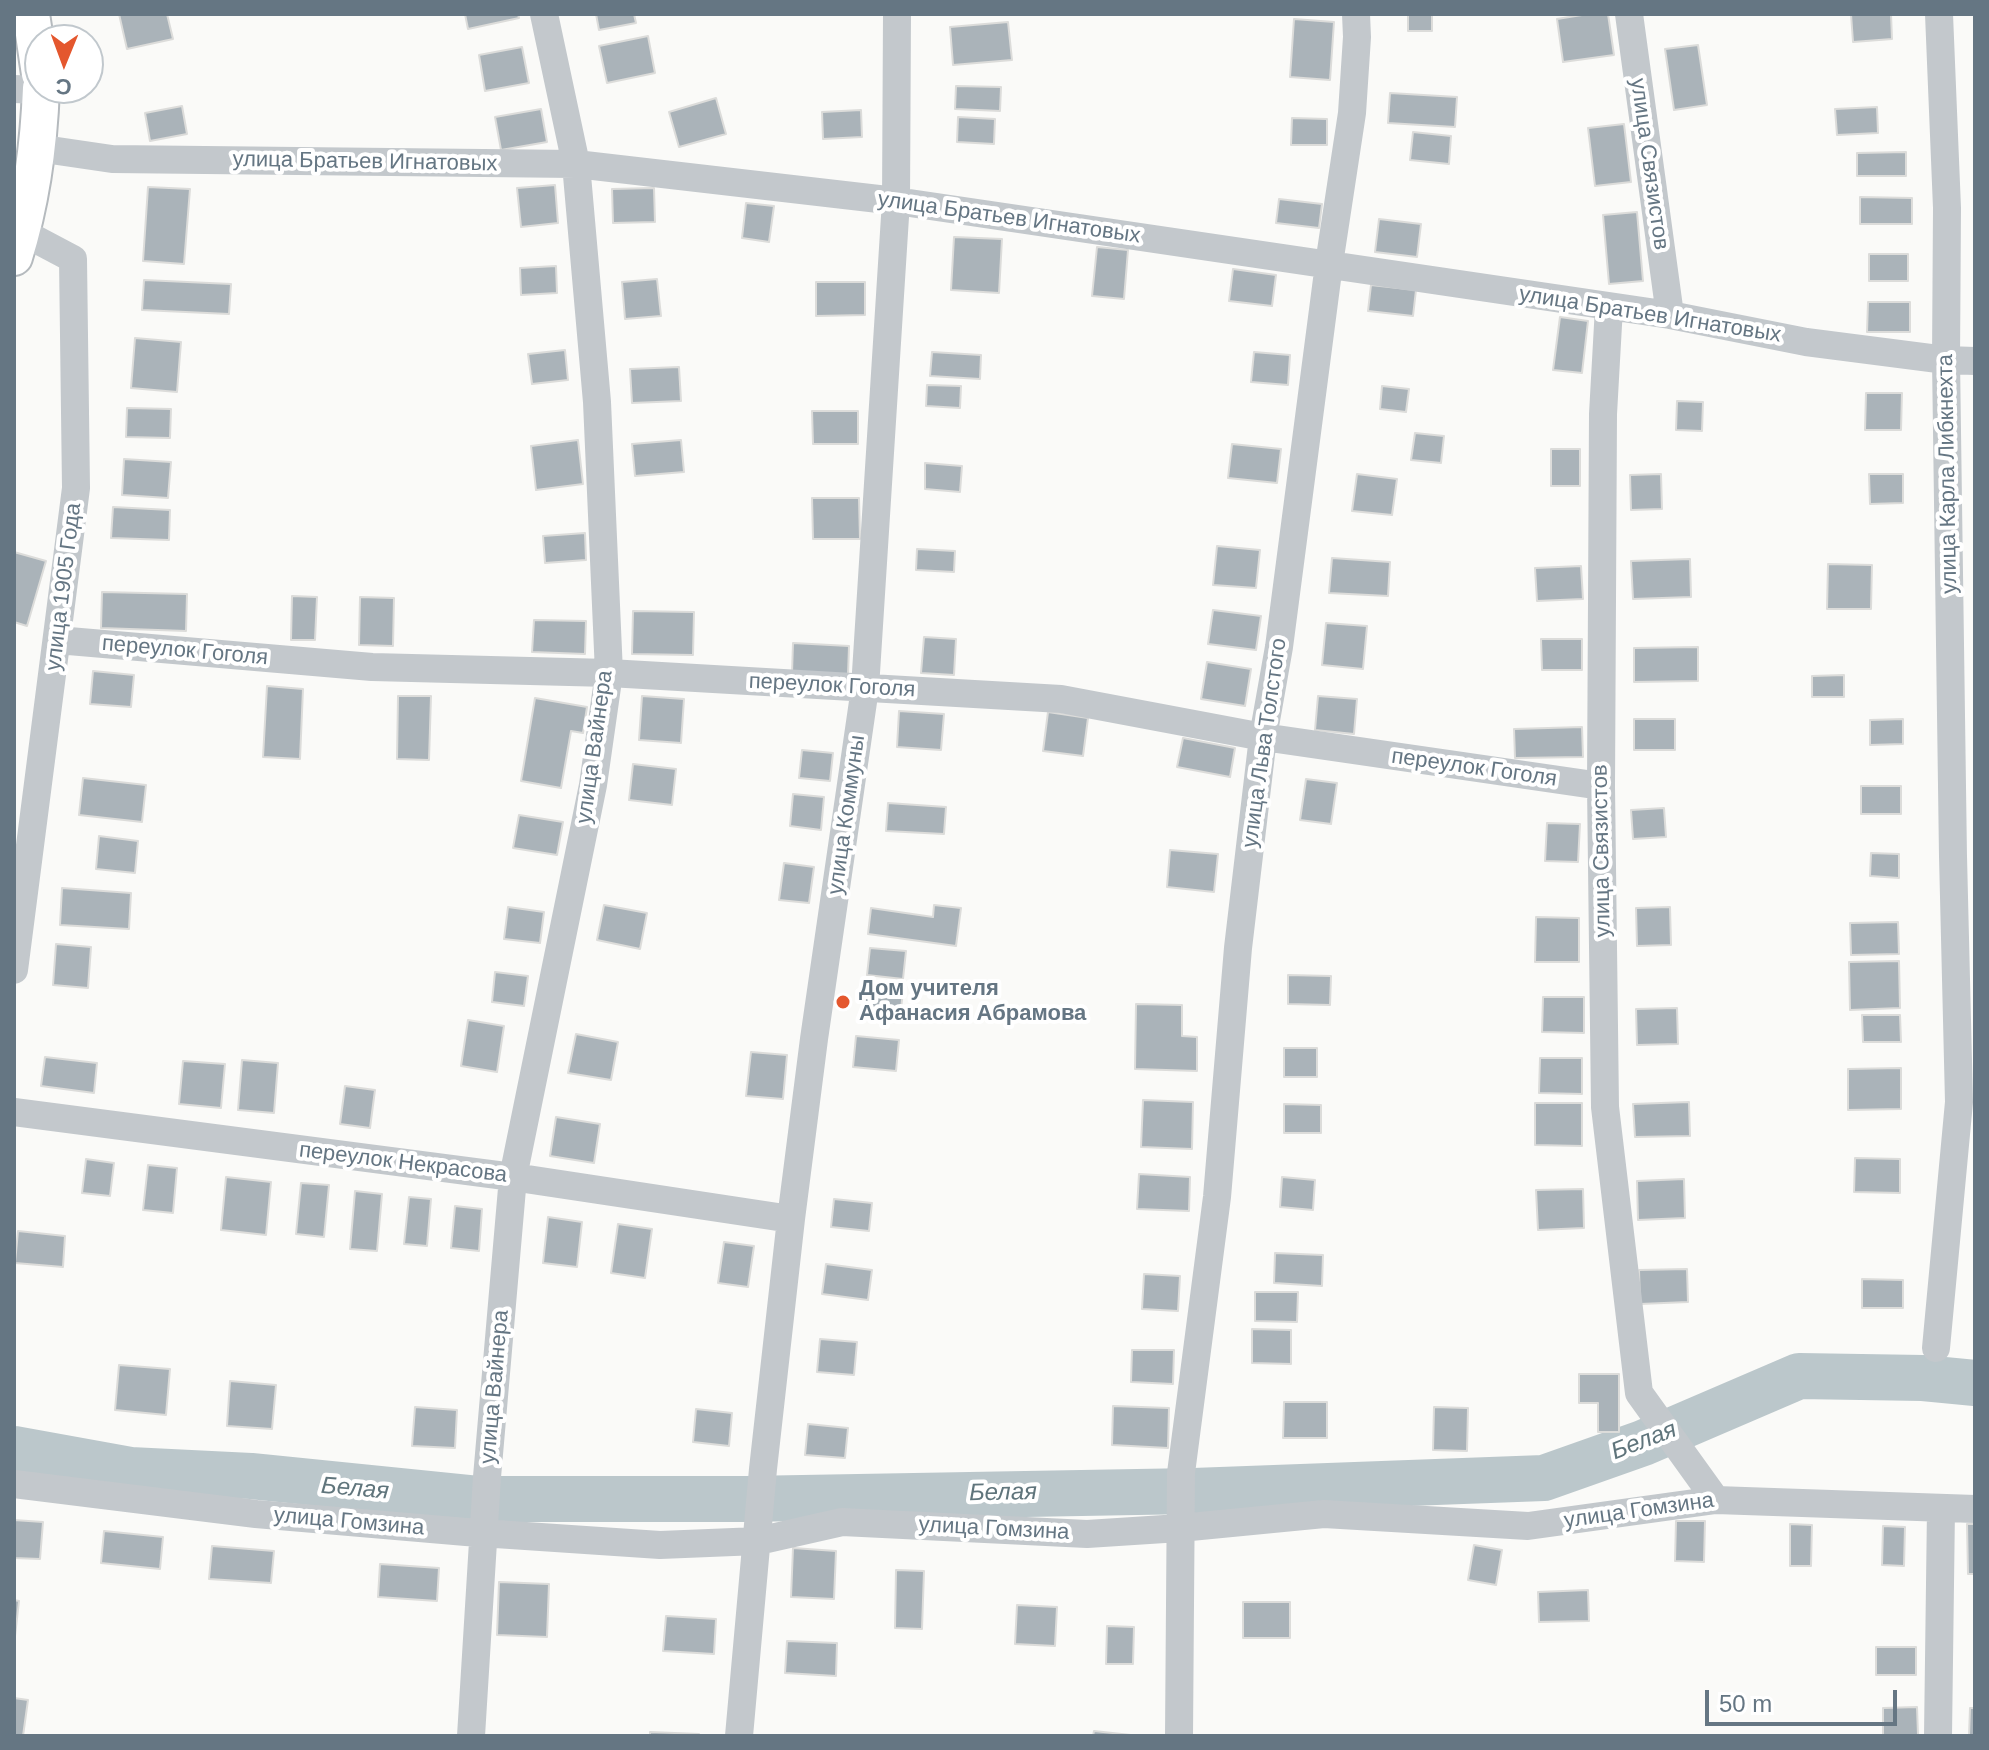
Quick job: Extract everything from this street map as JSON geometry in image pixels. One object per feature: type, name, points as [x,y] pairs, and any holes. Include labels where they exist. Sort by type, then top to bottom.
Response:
[{"type":"main road","points":[[18,245],[37,148],[35,104]]},
{"type":"street","name":"улица Вайнера","points":[[483,1534],[513,1177],[593,785],[609,673],[597,402],[576,164],[544,14]]},
{"type":"street","name":"улица Коммуны","points":[[758,1541],[791,1219],[865,688],[896,201],[897,14]]},
{"type":"street","name":"улица Льва Толстого","points":[[1180,1528],[1181,1473],[1217,1197],[1238,948],[1263,737],[1279,647],[1352,113],[1356,14]]},
{"type":"street","name":"улица Связистов","points":[[1629,14],[1670,315]]},
{"type":"street","name":"улица Карла Либкнехта","points":[[1936,1348],[1959,1102],[1966,934],[1953,856],[1946,360],[1947,208],[1939,14]]},
{"type":"street","name":"улица Братьев Игнатовых","points":[[37,148],[112,159],[576,164],[896,201],[1670,315],[1806,342],[1975,361]]},
{"type":"street","name":"улица 1905 Года","points":[[14,970],[76,488],[73,259],[18,245]]},
{"type":"street","name":"улица Связистов","points":[[1609,307],[1603,414],[1601,786],[1605,1107],[1639,1393],[1716,1500]]},
{"type":"street","name":"переулок Гоголя","points":[[57,640],[372,667],[609,673],[1061,699],[1263,737],[1601,786]]},
{"type":"street","name":"переулок Некрасова","points":[[14,1112],[513,1177],[791,1219]]},
{"type":"street","name":"улица Гомзина","points":[[14,1484],[256,1514],[483,1534],[660,1545],[758,1541],[842,1522],[1087,1534],[1324,1514],[1528,1526],[1716,1500],[1975,1509]]},
{"type":"street","points":[[1938,1736],[1941,1508]]},
{"type":"street","points":[[1179,1736],[1180,1528]]},
{"type":"street","points":[[471,1736],[483,1534]]},
{"type":"street","points":[[739,1736],[758,1541]]},
{"type":"building","points":[[119,14],[167,14],[173,39],[127,49]]},
{"type":"building","points":[[465,14],[518,14],[519,18],[468,29]]},
{"type":"building","points":[[596,14],[634,14],[636,23],[599,30]]},
{"type":"building","points":[[1408,14],[1432,14],[1432,31],[1408,31]]},
{"type":"building","points":[[1608,14],[1614,55],[1563,62],[1557,19]]},
{"type":"building","points":[[1851,14],[1891,14],[1892,39],[1853,42]]},
{"type":"building","points":[[1294,19],[1334,22],[1330,80],[1290,77]]},
{"type":"building","points":[[1008,22],[1012,60],[953,65],[950,27]]},
{"type":"building","points":[[648,36],[655,73],[607,83],[599,46]]},
{"type":"building","points":[[1698,45],[1707,105],[1674,110],[1665,49]]},
{"type":"building","points":[[522,47],[529,83],[485,91],[479,55]]},
{"type":"building","points":[[956,86],[1001,87],[1000,111],[955,109]]},
{"type":"building","points":[[1390,93],[1457,97],[1455,127],[1388,123]]},
{"type":"building","points":[[716,98],[726,134],[679,147],[669,112]]},
{"type":"building","points":[[182,106],[187,134],[150,141],[145,113]]},
{"type":"building","points":[[1877,107],[1878,133],[1837,135],[1835,109]]},
{"type":"building","points":[[541,109],[547,142],[501,150],[495,117]]},
{"type":"building","points":[[861,110],[862,137],[823,139],[822,112]]},
{"type":"building","points":[[958,117],[995,119],[994,144],[957,142]]},
{"type":"building","points":[[1292,118],[1327,119],[1327,145],[1291,145]]},
{"type":"building","points":[[1624,124],[1631,182],[1595,186],[1588,128]]},
{"type":"building","points":[[1413,132],[1451,136],[1449,164],[1410,160]]},
{"type":"building","points":[[1906,152],[1906,176],[1857,176],[1857,153]]},
{"type":"building","points":[[555,185],[558,223],[521,227],[517,188]]},
{"type":"building","points":[[148,187],[190,189],[184,264],[143,261]]},
{"type":"building","points":[[654,188],[655,222],[613,223],[612,189]]},
{"type":"building","points":[[1860,197],[1912,198],[1912,224],[1860,224]]},
{"type":"building","points":[[1279,199],[1322,204],[1319,228],[1276,223]]},
{"type":"building","points":[[746,203],[774,206],[769,242],[742,238]]},
{"type":"building","points":[[1637,212],[1643,281],[1609,284],[1603,215]]},
{"type":"building","points":[[1379,219],[1421,224],[1417,257],[1375,252]]},
{"type":"building","points":[[954,237],[1002,239],[999,293],[951,290]]},
{"type":"building","points":[[1097,247],[1128,250],[1124,299],[1092,296]]},
{"type":"building","points":[[1869,254],[1908,254],[1908,281],[1869,281]]},
{"type":"building","points":[[556,266],[557,293],[521,295],[520,268]]},
{"type":"building","points":[[1233,269],[1276,275],[1272,306],[1229,301]]},
{"type":"building","points":[[657,279],[661,316],[625,319],[622,282]]},
{"type":"building","points":[[144,280],[231,284],[229,314],[142,310]]},
{"type":"building","points":[[816,282],[865,282],[865,315],[816,316]]},
{"type":"building","points":[[1371,285],[1416,290],[1413,316],[1368,311]]},
{"type":"building","points":[[1868,302],[1910,302],[1910,332],[1867,332]]},
{"type":"building","points":[[1560,317],[1588,321],[1582,373],[1553,370]]},
{"type":"building","points":[[135,338],[181,342],[177,392],[131,388]]},
{"type":"building","points":[[565,350],[568,380],[532,384],[528,354]]},
{"type":"building","points":[[932,352],[981,355],[980,379],[930,376]]},
{"type":"building","points":[[1254,352],[1290,355],[1288,385],[1251,382]]},
{"type":"building","points":[[679,367],[681,401],[632,403],[630,369]]},
{"type":"building","points":[[927,385],[961,386],[960,408],[926,406]]},
{"type":"building","points":[[1382,386],[1409,389],[1406,412],[1380,409]]},
{"type":"building","points":[[1866,393],[1902,393],[1901,430],[1865,430]]},
{"type":"building","points":[[1677,401],[1703,402],[1702,431],[1676,430]]},
{"type":"building","points":[[127,408],[171,409],[170,438],[126,437]]},
{"type":"building","points":[[812,411],[858,411],[858,444],[813,444]]},
{"type":"building","points":[[1415,433],[1444,436],[1441,463],[1411,460]]},
{"type":"building","points":[[578,440],[583,484],[536,490],[531,446]]},
{"type":"building","points":[[681,440],[684,472],[635,476],[632,444]]},
{"type":"building","points":[[1232,444],[1281,449],[1277,483],[1228,478]]},
{"type":"building","points":[[1551,449],[1580,449],[1580,486],[1551,486]]},
{"type":"building","points":[[124,459],[171,462],[168,498],[122,495]]},
{"type":"building","points":[[925,463],[962,466],[960,492],[925,489]]},
{"type":"building","points":[[1357,474],[1397,479],[1392,515],[1352,511]]},
{"type":"building","points":[[1661,474],[1662,509],[1631,510],[1630,475]]},
{"type":"building","points":[[1869,474],[1903,474],[1903,503],[1870,504]]},
{"type":"building","points":[[812,498],[859,498],[860,539],[813,539]]},
{"type":"building","points":[[113,507],[170,510],[169,540],[111,538]]},
{"type":"building","points":[[585,533],[586,560],[545,563],[543,536]]},
{"type":"building","points":[[1217,546],[1260,550],[1256,588],[1213,585]]},
{"type":"building","points":[[917,549],[955,551],[954,572],[916,570]]},
{"type":"building","points":[[14,552],[46,561],[27,626],[14,622]]},
{"type":"building","points":[[1332,558],[1390,562],[1388,596],[1329,593]]},
{"type":"building","points":[[1690,559],[1691,597],[1633,599],[1631,561]]},
{"type":"building","points":[[1828,564],[1872,565],[1871,609],[1827,609]]},
{"type":"building","points":[[1581,566],[1583,599],[1537,601],[1535,568]]},
{"type":"building","points":[[102,592],[187,594],[186,631],[101,628]]},
{"type":"building","points":[[292,596],[317,597],[315,640],[291,640]]},
{"type":"building","points":[[360,597],[394,598],[393,646],[359,645]]},
{"type":"building","points":[[1213,610],[1261,616],[1256,650],[1208,644]]},
{"type":"building","points":[[633,611],[694,612],[693,655],[632,654]]},
{"type":"building","points":[[534,620],[586,621],[585,654],[532,652]]},
{"type":"building","points":[[1326,623],[1367,626],[1363,669],[1322,665]]},
{"type":"building","points":[[924,637],[956,639],[954,675],[921,673]]},
{"type":"building","points":[[1541,639],[1582,639],[1582,670],[1542,670]]},
{"type":"building","points":[[793,643],[849,646],[848,675],[792,673]]},
{"type":"building","points":[[1698,647],[1698,681],[1634,682],[1634,648]]},
{"type":"building","points":[[1207,662],[1251,669],[1245,706],[1201,699]]},
{"type":"building","points":[[93,671],[134,675],[131,707],[90,704]]},
{"type":"building","points":[[1844,675],[1844,697],[1812,697],[1812,676]]},
{"type":"building","points":[[267,686],[303,689],[300,759],[263,757]]},
{"type":"building","points":[[398,696],[431,696],[429,760],[397,759]]},
{"type":"building","points":[[642,696],[684,699],[681,743],[639,740]]},
{"type":"building","points":[[1318,696],[1357,699],[1354,734],[1315,730]]},
{"type":"building","points":[[535,698],[587,707],[583,733],[571,731],[561,788],[521,781]]},
{"type":"building","points":[[899,711],[944,714],[941,750],[897,747]]},
{"type":"building","points":[[1048,712],[1088,718],[1083,756],[1043,751]]},
{"type":"building","points":[[1634,719],[1675,719],[1675,750],[1634,750]]},
{"type":"building","points":[[1903,719],[1903,744],[1870,745],[1870,720]]},
{"type":"building","points":[[1582,727],[1583,757],[1515,758],[1514,729]]},
{"type":"building","points":[[1183,738],[1235,748],[1230,777],[1177,767]]},
{"type":"building","points":[[802,750],[833,753],[830,781],[799,778]]},
{"type":"building","points":[[633,764],[676,769],[672,805],[629,800]]},
{"type":"building","points":[[83,778],[146,785],[142,822],[79,815]]},
{"type":"building","points":[[1306,779],[1337,783],[1331,824],[1300,820]]},
{"type":"building","points":[[1861,786],[1901,786],[1901,814],[1861,814]]},
{"type":"building","points":[[793,794],[824,797],[821,830],[790,826]]},
{"type":"building","points":[[888,803],[946,807],[944,834],[886,831]]},
{"type":"building","points":[[1664,808],[1666,837],[1633,839],[1631,810]]},
{"type":"building","points":[[519,815],[563,822],[557,855],[513,848]]},
{"type":"building","points":[[1547,823],[1580,824],[1578,862],[1545,861]]},
{"type":"building","points":[[99,836],[138,841],[135,873],[96,869]]},
{"type":"building","points":[[1170,850],[1218,854],[1214,892],[1167,887]]},
{"type":"building","points":[[1871,853],[1899,854],[1899,878],[1870,876]]},
{"type":"building","points":[[784,863],[814,867],[809,903],[779,900]]},
{"type":"building","points":[[62,888],[131,893],[129,929],[60,925]]},
{"type":"building","points":[[604,905],[647,913],[640,949],[597,940]]},
{"type":"building","points":[[934,905],[961,908],[956,946],[868,934],[871,908],[933,917]]},
{"type":"building","points":[[508,907],[544,912],[540,943],[504,939]]},
{"type":"building","points":[[1670,907],[1671,945],[1637,946],[1636,908]]},
{"type":"building","points":[[1536,917],[1579,918],[1579,962],[1535,962]]},
{"type":"building","points":[[1898,922],[1899,954],[1851,955],[1850,923]]},
{"type":"building","points":[[56,944],[91,947],[88,988],[53,985]]},
{"type":"building","points":[[870,948],[906,951],[903,979],[867,975]]},
{"type":"building","points":[[1899,961],[1900,1008],[1850,1010],[1849,962]]},
{"type":"building","points":[[495,972],[528,976],[524,1006],[492,1002]]},
{"type":"building","points":[[1288,975],[1331,976],[1330,1005],[1288,1004]]},
{"type":"building","points":[[866,988],[903,991],[900,1019],[863,1015]]},
{"type":"building","points":[[1543,997],[1584,997],[1584,1033],[1542,1032]]},
{"type":"building","points":[[1136,1004],[1182,1005],[1182,1036],[1197,1037],[1197,1071],[1135,1069]]},
{"type":"building","points":[[1677,1008],[1678,1044],[1637,1045],[1636,1009]]},
{"type":"building","points":[[1862,1015],[1900,1015],[1901,1042],[1863,1042]]},
{"type":"building","points":[[468,1020],[504,1026],[497,1072],[461,1066]]},
{"type":"building","points":[[576,1034],[618,1042],[611,1080],[568,1073]]},
{"type":"building","points":[[856,1036],[899,1040],[896,1071],[853,1067]]},
{"type":"building","points":[[1284,1048],[1317,1048],[1317,1077],[1284,1077]]},
{"type":"building","points":[[751,1052],[787,1055],[783,1099],[746,1096]]},
{"type":"building","points":[[45,1057],[97,1063],[94,1093],[41,1086]]},
{"type":"building","points":[[1540,1058],[1582,1058],[1582,1094],[1539,1093]]},
{"type":"building","points":[[242,1060],[278,1063],[274,1113],[238,1110]]},
{"type":"building","points":[[183,1061],[225,1064],[221,1108],[179,1104]]},
{"type":"building","points":[[1901,1068],[1901,1109],[1848,1110],[1848,1069]]},
{"type":"building","points":[[345,1086],[375,1090],[370,1128],[340,1124]]},
{"type":"building","points":[[1143,1100],[1193,1102],[1192,1149],[1141,1147]]},
{"type":"building","points":[[1689,1102],[1690,1136],[1635,1137],[1633,1104]]},
{"type":"building","points":[[1535,1103],[1582,1103],[1582,1146],[1535,1145]]},
{"type":"building","points":[[1284,1104],[1321,1105],[1321,1133],[1284,1133]]},
{"type":"building","points":[[556,1117],[600,1124],[594,1163],[550,1156]]},
{"type":"building","points":[[1855,1158],[1900,1159],[1900,1193],[1854,1192]]},
{"type":"building","points":[[86,1159],[114,1163],[110,1196],[82,1193]]},
{"type":"building","points":[[148,1165],[177,1168],[173,1213],[143,1210]]},
{"type":"building","points":[[1139,1174],[1190,1177],[1189,1211],[1137,1209]]},
{"type":"building","points":[[226,1177],[271,1182],[266,1235],[221,1230]]},
{"type":"building","points":[[1282,1177],[1315,1180],[1313,1210],[1280,1207]]},
{"type":"building","points":[[1684,1179],[1685,1218],[1638,1220],[1637,1181]]},
{"type":"building","points":[[301,1183],[329,1185],[324,1237],[296,1234]]},
{"type":"building","points":[[1583,1189],[1584,1228],[1538,1230],[1536,1190]]},
{"type":"building","points":[[355,1191],[382,1194],[377,1251],[350,1249]]},
{"type":"building","points":[[409,1197],[431,1199],[427,1246],[404,1244]]},
{"type":"building","points":[[834,1199],[872,1203],[869,1231],[831,1227]]},
{"type":"building","points":[[455,1206],[482,1209],[479,1251],[451,1248]]},
{"type":"building","points":[[548,1217],[582,1222],[577,1267],[543,1263]]},
{"type":"building","points":[[618,1224],[652,1229],[645,1278],[611,1273]]},
{"type":"building","points":[[18,1231],[65,1236],[63,1267],[15,1263]]},
{"type":"building","points":[[724,1242],[754,1246],[748,1287],[718,1283]]},
{"type":"building","points":[[1275,1253],[1323,1255],[1322,1286],[1274,1283]]},
{"type":"building","points":[[826,1264],[872,1270],[868,1300],[822,1294]]},
{"type":"building","points":[[1687,1269],[1688,1302],[1640,1304],[1639,1270]]},
{"type":"building","points":[[1144,1274],[1180,1276],[1178,1311],[1142,1309]]},
{"type":"building","points":[[1862,1279],[1903,1280],[1903,1308],[1862,1308]]},
{"type":"building","points":[[1255,1292],[1298,1292],[1297,1322],[1255,1321]]},
{"type":"building","points":[[1252,1329],[1291,1330],[1291,1364],[1252,1363]]},
{"type":"building","points":[[820,1339],[857,1342],[854,1375],[817,1372]]},
{"type":"building","points":[[1132,1350],[1174,1350],[1173,1384],[1131,1382]]},
{"type":"building","points":[[119,1365],[170,1369],[166,1415],[115,1410]]},
{"type":"building","points":[[1579,1374],[1619,1374],[1619,1432],[1598,1432],[1598,1403],[1579,1403]]},
{"type":"building","points":[[230,1381],[276,1385],[272,1429],[227,1426]]},
{"type":"building","points":[[1284,1402],[1327,1402],[1327,1438],[1283,1438]]},
{"type":"building","points":[[1113,1406],[1169,1408],[1168,1448],[1112,1445]]},
{"type":"building","points":[[415,1407],[457,1410],[455,1448],[412,1446]]},
{"type":"building","points":[[1434,1407],[1468,1408],[1467,1451],[1433,1450]]},
{"type":"building","points":[[696,1409],[732,1413],[729,1446],[693,1442]]},
{"type":"building","points":[[808,1424],[848,1428],[845,1458],[805,1455]]},
{"type":"building","points":[[14,1520],[43,1522],[40,1559],[14,1558]]},
{"type":"building","points":[[1676,1521],[1705,1521],[1704,1562],[1675,1561]]},
{"type":"building","points":[[1790,1524],[1812,1525],[1811,1566],[1790,1566]]},
{"type":"building","points":[[1967,1524],[1975,1524],[1975,1574],[1968,1574]]},
{"type":"building","points":[[1883,1526],[1905,1527],[1904,1566],[1882,1565]]},
{"type":"building","points":[[104,1531],[163,1537],[160,1569],[101,1563]]},
{"type":"building","points":[[1474,1545],[1502,1550],[1496,1585],[1468,1580]]},
{"type":"building","points":[[212,1546],[274,1551],[271,1583],[209,1579]]},
{"type":"building","points":[[793,1548],[836,1551],[834,1599],[791,1597]]},
{"type":"building","points":[[380,1564],[439,1568],[437,1601],[378,1597]]},
{"type":"building","points":[[896,1570],[924,1571],[922,1629],[895,1628]]},
{"type":"building","points":[[499,1582],[549,1584],[547,1637],[497,1635]]},
{"type":"building","points":[[1588,1590],[1589,1621],[1539,1622],[1538,1592]]},
{"type":"building","points":[[14,1600],[19,1601],[14,1645]]},
{"type":"building","points":[[1243,1602],[1290,1602],[1290,1638],[1243,1638]]},
{"type":"building","points":[[1017,1605],[1057,1607],[1055,1646],[1015,1644]]},
{"type":"building","points":[[666,1616],[716,1619],[714,1654],[663,1651]]},
{"type":"building","points":[[1107,1626],[1134,1627],[1133,1664],[1106,1664]]},
{"type":"building","points":[[787,1641],[837,1643],[836,1676],[785,1673]]},
{"type":"building","points":[[1876,1647],[1916,1647],[1916,1675],[1876,1675]]},
{"type":"building","points":[[14,1698],[28,1700],[23,1736],[14,1736]]},
{"type":"building","points":[[1917,1707],[1918,1735],[1883,1736],[1883,1708]]},
{"type":"building","points":[[1970,1708],[1975,1708],[1975,1736],[1969,1736]]},
{"type":"building","points":[[1094,1731],[1140,1736],[1093,1736]]},
{"type":"building","points":[[650,1732],[699,1734],[650,1736]]},
{"type":"waterway","name":"Белая","points":[[14,1449],[130,1470],[251,1476],[478,1499],[746,1499],[1193,1491],[1544,1478],[1643,1443],[1799,1376],[1923,1378],[1975,1383]]},
{"type":"place","name":"Дом учителя Афанасия Абрамова","points":[[843,1002]]}]
